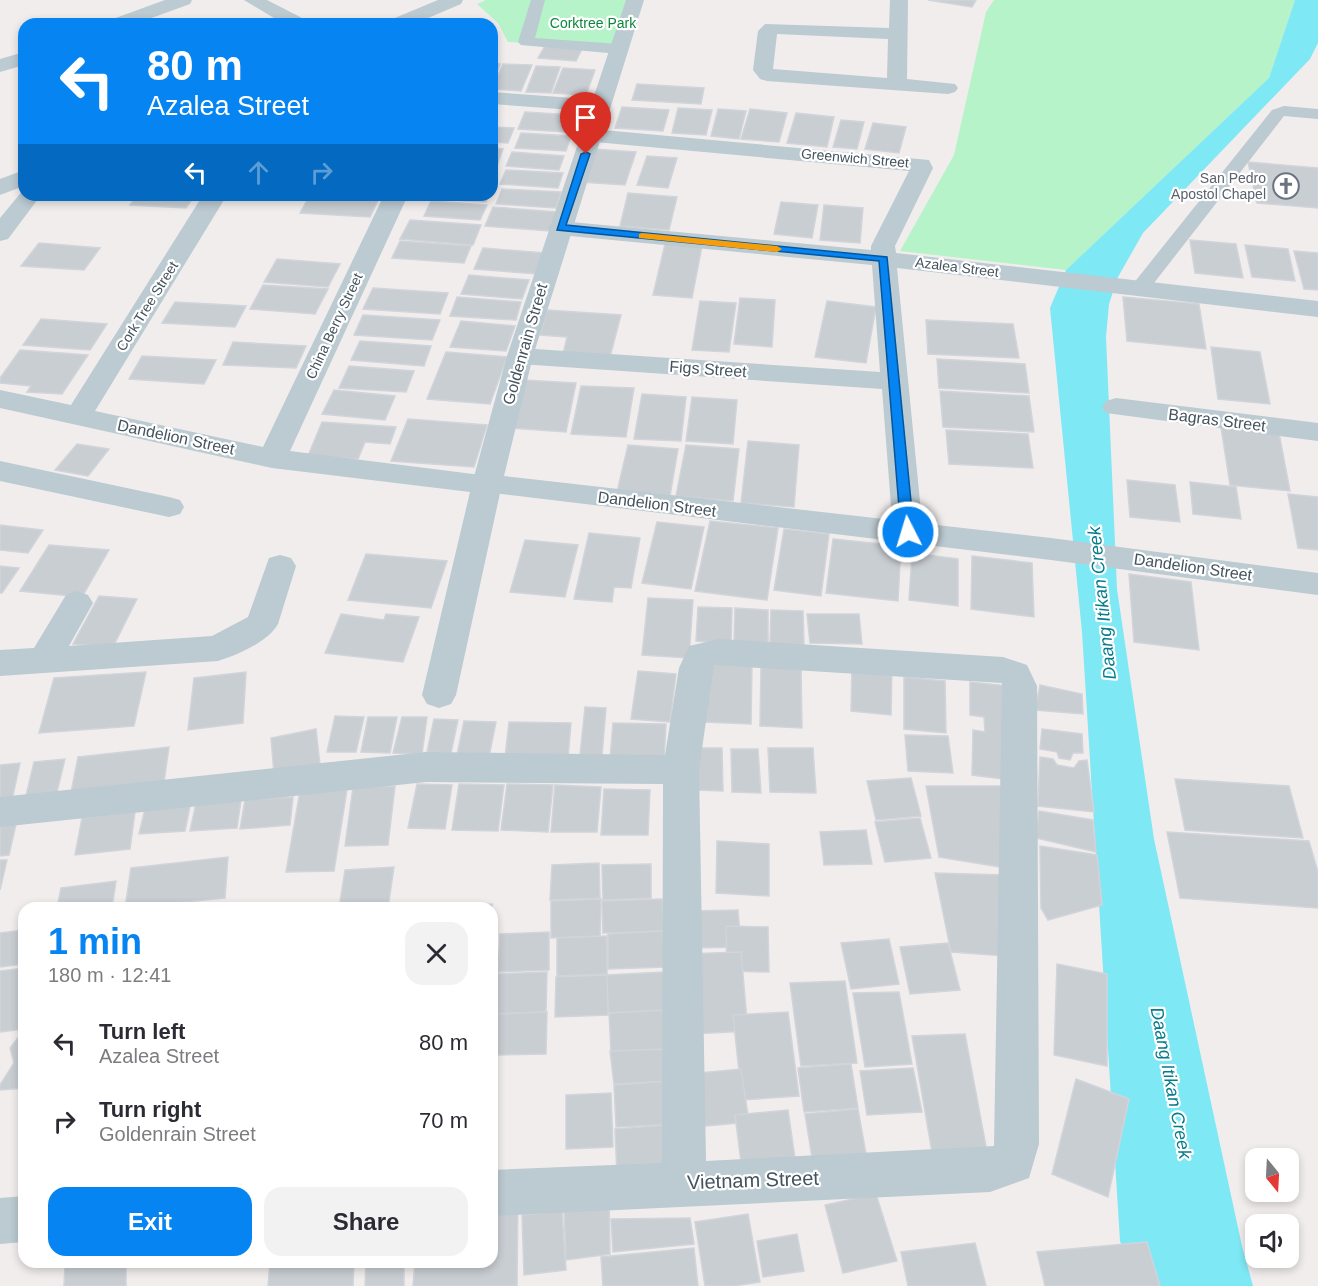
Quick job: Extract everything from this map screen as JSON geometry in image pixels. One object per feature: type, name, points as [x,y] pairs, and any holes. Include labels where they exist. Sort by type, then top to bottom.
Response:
[{"type":"street","points":[[134,18],[183,0]]},
{"type":"street","points":[[253,0],[288,18]]},
{"type":"street","points":[[411,18],[454,0]]},
{"type":"street","name":"Goldenrain Street","points":[[439,695],[487,484],[520,356],[635,0]]},
{"type":"street","points":[[897,84],[899,0]]},
{"type":"street","points":[[897,34],[772,28],[768,30],[763,70],[767,75],[777,76],[948,88]]},
{"type":"street","points":[[0,66],[18,60]]},
{"type":"street","points":[[498,98],[600,106]]},
{"type":"street","name":"Greenwich Street","points":[[592,136],[921,165],[883,246],[908,532]]},
{"type":"street","points":[[0,188],[18,180]]},
{"type":"street","points":[[0,234],[25,201]]},
{"type":"street","name":"Cork Tree Street","points":[[78,416],[211,201]]},
{"type":"street","name":"China Berry Street","points":[[272,458],[393,201]]},
{"type":"street","name":"Azalea Street","points":[[560,228],[884,259],[1318,309]]},
{"type":"street","name":"Figs Street","points":[[520,356],[895,381]]},
{"type":"street","name":"Dandelion Street","points":[[0,399],[272,458],[1051,549],[1318,584]]},
{"type":"street","name":"Bagras Street","points":[[1116,407],[1318,432]]},
{"type":"street","points":[[1,474],[170,507]]},
{"type":"street","points":[[0,663],[218,648],[262,624],[280,566]]},
{"type":"street","points":[[45,659],[77,603]]},
{"type":"street","name":"Vietnam Street","points":[[498,1192],[990,1170],[1013,1162],[1017,1143],[1020,698],[1020,686],[1015,674],[1003,670],[719,652],[701,655],[696,668],[681,770]]},
{"type":"street","points":[[0,812],[426,767],[681,770],[684,1183]]},
{"type":"street","points":[[0,1221],[18,1220]]},
{"type":"lane","points":[[538,0],[526,42],[619,49]]},
{"type":"lane","points":[[1129,287],[1278,113],[1284,111],[1318,114]]},
{"type":"green space","name":"Corktree Park","points":[[486,0],[628,0],[614,48],[508,42],[498,23],[498,18],[492,18],[477,4]]},
{"type":"green space","points":[[994,0],[1295,0],[1269,78],[1066,270],[900,251],[954,155],[986,12]]},
{"type":"water","name":"Daang Itikan Creek","points":[[1295,0],[1318,0],[1318,43],[1310,59],[1143,233],[1118,277],[1109,304],[1106,337],[1117,589],[1154,839],[1245,1257],[1245,1268],[1248,1268],[1253,1286],[1136,1286],[1120,1241],[1082,632],[1050,308],[1066,270],[1269,78]]},
{"type":"building","points":[[928,0],[976,0],[972,7]]},
{"type":"building","points":[[545,46],[582,49],[576,61],[538,58]]},
{"type":"building","points":[[503,64],[532,65],[521,91],[498,89],[498,75]]},
{"type":"building","points":[[536,66],[560,67],[551,93],[526,92]]},
{"type":"building","points":[[563,68],[595,70],[586,95],[553,93]]},
{"type":"building","points":[[637,84],[704,88],[701,104],[632,100]]},
{"type":"building","points":[[622,107],[669,110],[663,131],[615,128]]},
{"type":"building","points":[[678,108],[712,110],[706,135],[672,133]]},
{"type":"building","points":[[718,109],[746,111],[739,139],[711,136]]},
{"type":"building","points":[[750,109],[787,113],[779,142],[741,139]]},
{"type":"building","points":[[525,112],[573,115],[567,132],[518,129]]},
{"type":"building","points":[[796,113],[834,117],[827,147],[787,143]]},
{"type":"building","points":[[841,120],[864,122],[857,149],[833,147]]},
{"type":"building","points":[[873,123],[906,127],[899,153],[865,149]]},
{"type":"building","points":[[498,127],[514,128],[508,143],[498,142]]},
{"type":"building","points":[[521,133],[571,136],[566,151],[515,148]]},
{"type":"building","points":[[498,149],[503,149],[498,163]]},
{"type":"building","points":[[594,149],[636,152],[625,185],[581,182]]},
{"type":"building","points":[[512,152],[564,156],[559,170],[506,166]]},
{"type":"building","points":[[647,156],[677,158],[668,188],[637,185]]},
{"type":"building","name":"San Pedro Apostol Chapel","points":[[1248,162],[1318,168],[1318,208],[1257,203]]},
{"type":"building","points":[[506,170],[563,173],[558,188],[500,184]]},
{"type":"building","points":[[502,189],[561,192],[556,208],[496,204]]},
{"type":"building","points":[[628,193],[677,197],[669,230],[620,226]]},
{"type":"building","points":[[133,201],[191,201],[186,208],[130,205]]},
{"type":"building","points":[[307,201],[378,201],[370,217],[300,213]]},
{"type":"building","points":[[431,201],[487,205],[480,220],[424,216]]},
{"type":"building","points":[[781,202],[818,205],[812,238],[774,234]]},
{"type":"building","points":[[824,205],[863,208],[860,243],[820,240]]},
{"type":"building","points":[[493,207],[557,212],[550,231],[485,226]]},
{"type":"building","points":[[410,220],[481,225],[473,245],[400,239]]},
{"type":"building","points":[[1190,240],[1236,244],[1243,278],[1195,273]]},
{"type":"building","points":[[400,241],[471,246],[464,263],[392,258]]},
{"type":"building","points":[[39,243],[100,248],[84,270],[21,266]]},
{"type":"building","points":[[665,244],[702,246],[692,298],[653,295]]},
{"type":"building","points":[[1245,245],[1288,249],[1295,281],[1252,277]]},
{"type":"building","points":[[483,248],[545,253],[538,274],[474,269]]},
{"type":"building","points":[[1294,251],[1318,253],[1318,290],[1304,289]]},
{"type":"building","points":[[277,259],[340,264],[328,287],[264,282]]},
{"type":"building","points":[[469,275],[529,280],[522,299],[461,294]]},
{"type":"building","points":[[263,285],[328,289],[315,314],[250,309]]},
{"type":"building","points":[[373,288],[448,293],[440,314],[363,309]]},
{"type":"building","points":[[457,297],[521,302],[516,320],[450,316]]},
{"type":"building","points":[[1123,297],[1199,304],[1206,349],[1127,341]]},
{"type":"building","points":[[740,298],[775,300],[772,347],[734,344]]},
{"type":"building","points":[[700,301],[736,303],[729,352],[692,350]]},
{"type":"building","points":[[827,301],[876,307],[866,363],[815,357]]},
{"type":"building","points":[[175,302],[246,306],[235,327],[162,323]]},
{"type":"building","points":[[547,310],[621,315],[610,357],[563,354],[567,337],[540,335]]},
{"type":"building","points":[[363,315],[440,320],[432,340],[354,335]]},
{"type":"building","points":[[41,319],[107,324],[90,350],[23,345]]},
{"type":"building","points":[[926,320],[1013,324],[1019,358],[928,354]]},
{"type":"building","points":[[461,321],[515,326],[506,351],[450,347]]},
{"type":"building","points":[[360,341],[431,346],[424,366],[351,360]]},
{"type":"building","points":[[233,342],[306,346],[296,368],[223,365]]},
{"type":"building","points":[[1211,347],[1260,352],[1270,404],[1218,399]]},
{"type":"building","points":[[20,350],[88,355],[62,394],[27,392],[31,386],[0,383],[0,378]]},
{"type":"building","points":[[446,352],[507,357],[490,404],[427,399]]},
{"type":"building","points":[[142,356],[216,360],[204,384],[129,379]]},
{"type":"building","points":[[937,359],[1025,364],[1029,393],[939,388]]},
{"type":"building","points":[[349,366],[414,371],[406,392],[339,388]]},
{"type":"building","points":[[523,380],[576,383],[566,432],[511,428]]},
{"type":"building","points":[[581,386],[634,388],[626,437],[571,434]]},
{"type":"building","points":[[334,390],[395,396],[385,420],[322,414]]},
{"type":"building","points":[[940,391],[1029,396],[1034,432],[943,427]]},
{"type":"building","points":[[642,394],[686,397],[681,441],[634,439]]},
{"type":"building","points":[[692,397],[737,400],[733,444],[686,441]]},
{"type":"building","points":[[408,419],[487,425],[474,467],[391,461]]},
{"type":"building","points":[[322,422],[396,427],[390,444],[365,442],[358,459],[308,456]]},
{"type":"building","points":[[1221,427],[1279,433],[1290,491],[1230,485]]},
{"type":"building","points":[[946,430],[1028,434],[1033,468],[949,464]]},
{"type":"building","points":[[748,441],[799,445],[794,507],[741,503]]},
{"type":"building","points":[[77,444],[109,449],[88,476],[55,470]]},
{"type":"building","points":[[628,445],[678,449],[670,496],[617,492]]},
{"type":"building","points":[[686,445],[739,449],[733,501],[676,496]]},
{"type":"building","points":[[1127,480],[1175,485],[1180,522],[1130,517]]},
{"type":"building","points":[[1190,482],[1236,487],[1241,519],[1193,514]]},
{"type":"building","points":[[1288,494],[1318,497],[1318,550],[1298,548]]},
{"type":"building","points":[[710,521],[778,528],[767,600],[695,591]]},
{"type":"building","points":[[657,522],[704,527],[691,589],[642,583]]},
{"type":"building","points":[[0,525],[43,530],[28,553],[0,550]]},
{"type":"building","points":[[784,529],[829,534],[821,596],[774,590]]},
{"type":"building","points":[[589,533],[640,538],[631,588],[614,587],[612,602],[574,599]]},
{"type":"building","points":[[833,539],[901,546],[898,601],[826,593]]},
{"type":"building","points":[[525,540],[578,545],[565,597],[510,592]]},
{"type":"building","points":[[49,545],[109,550],[82,597],[20,591]]},
{"type":"building","points":[[912,553],[958,559],[958,606],[909,600]]},
{"type":"building","points":[[366,554],[447,561],[431,608],[348,600]]},
{"type":"building","points":[[972,556],[1032,563],[1034,617],[971,609]]},
{"type":"building","points":[[0,566],[19,568],[2,593],[0,593]]},
{"type":"building","points":[[1129,574],[1191,582],[1199,650],[1134,642]]},
{"type":"building","points":[[99,596],[137,599],[113,647],[73,644]]},
{"type":"building","points":[[648,598],[693,600],[689,658],[642,655]]},
{"type":"building","points":[[698,607],[732,608],[731,643],[696,641]]},
{"type":"building","points":[[735,608],[768,610],[768,644],[734,642]]},
{"type":"building","points":[[771,610],[803,611],[804,645],[770,644]]},
{"type":"building","points":[[341,614],[384,620],[386,614],[419,617],[403,662],[325,653]]},
{"type":"building","points":[[807,614],[859,614],[862,644],[810,643]]},
{"type":"building","points":[[706,663],[752,664],[751,724],[704,722]]},
{"type":"building","points":[[852,664],[892,668],[891,715],[851,711]]},
{"type":"building","points":[[761,665],[801,666],[802,728],[760,726]]},
{"type":"building","points":[[638,671],[676,674],[670,722],[631,719]]},
{"type":"building","points":[[146,672],[134,726],[39,733],[54,678]]},
{"type":"building","points":[[246,672],[243,723],[188,730],[194,678]]},
{"type":"building","points":[[904,677],[945,681],[946,733],[904,729]]},
{"type":"building","points":[[970,682],[1008,686],[1010,780],[972,775],[973,730],[985,732],[984,717],[970,715]]},
{"type":"building","points":[[1040,685],[1082,694],[1083,714],[1035,710]]},
{"type":"building","points":[[585,707],[606,708],[602,755],[580,755]]},
{"type":"building","points":[[335,716],[364,717],[356,752],[327,752]]},
{"type":"building","points":[[368,717],[397,717],[390,753],[361,752]]},
{"type":"building","points":[[402,717],[427,717],[422,754],[393,753]]},
{"type":"building","points":[[434,719],[458,720],[451,753],[427,752]]},
{"type":"building","points":[[464,721],[496,722],[489,757],[457,755]]},
{"type":"building","points":[[509,722],[571,723],[568,758],[505,757]]},
{"type":"building","points":[[613,723],[666,724],[664,760],[610,759]]},
{"type":"building","points":[[316,729],[320,765],[274,774],[271,738]]},
{"type":"building","points":[[1042,729],[1082,734],[1083,753],[1073,753],[1070,760],[1059,758],[1057,752],[1040,749]]},
{"type":"building","points":[[905,735],[948,736],[953,773],[908,771]]},
{"type":"building","points":[[169,747],[164,782],[71,793],[78,757]]},
{"type":"building","points":[[694,748],[722,748],[723,791],[695,790]]},
{"type":"building","points":[[768,748],[813,748],[816,793],[770,792]]},
{"type":"building","points":[[731,749],[758,749],[761,793],[732,792]]},
{"type":"building","points":[[1040,757],[1053,759],[1057,765],[1074,768],[1079,761],[1087,760],[1094,812],[1038,806]]},
{"type":"building","points":[[65,759],[56,796],[25,800],[34,762]]},
{"type":"building","points":[[20,763],[12,800],[0,801],[0,765]]},
{"type":"building","points":[[911,778],[921,816],[876,820],[867,781]]},
{"type":"building","points":[[1175,779],[1289,786],[1303,838],[1185,830]]},
{"type":"building","points":[[417,784],[452,785],[445,829],[408,828]]},
{"type":"building","points":[[459,784],[504,785],[498,831],[452,830]]},
{"type":"building","points":[[507,784],[553,785],[548,832],[501,830]]},
{"type":"building","points":[[555,785],[601,787],[597,832],[551,832]]},
{"type":"building","points":[[395,786],[388,845],[345,846],[353,787]]},
{"type":"building","points":[[926,786],[1009,786],[1007,868],[939,857]]},
{"type":"building","points":[[604,789],[650,790],[648,835],[601,835]]},
{"type":"building","points":[[347,790],[334,871],[286,872],[300,791]]},
{"type":"building","points":[[293,797],[290,825],[240,829],[245,800]]},
{"type":"building","points":[[241,800],[237,828],[190,831],[196,803]]},
{"type":"building","points":[[190,806],[185,831],[139,834],[145,809]]},
{"type":"building","points":[[1039,811],[1093,820],[1096,852],[1036,838]]},
{"type":"building","points":[[135,812],[130,849],[75,855],[82,818]]},
{"type":"building","points":[[920,818],[931,858],[885,862],[875,822]]},
{"type":"building","points":[[17,820],[9,855],[0,856],[0,822]]},
{"type":"building","points":[[866,830],[872,864],[824,865],[820,832]]},
{"type":"building","points":[[1167,832],[1309,841],[1318,872],[1318,908],[1180,898]]},
{"type":"building","points":[[717,841],[769,844],[769,896],[716,893]]},
{"type":"building","points":[[1040,846],[1097,855],[1102,905],[1048,920],[1041,908]]},
{"type":"building","points":[[228,857],[225,898],[185,902],[126,902],[131,868]]},
{"type":"building","points":[[0,860],[7,860],[0,890]]},
{"type":"building","points":[[599,863],[600,898],[550,900],[552,865]]},
{"type":"building","points":[[651,864],[651,898],[603,900],[602,865]]},
{"type":"building","points":[[394,867],[389,902],[340,902],[345,870]]},
{"type":"building","points":[[935,873],[1003,875],[1006,956],[951,952]]},
{"type":"building","points":[[116,881],[113,902],[58,902],[61,888]]},
{"type":"building","points":[[601,899],[600,936],[551,938],[551,901]]},
{"type":"building","points":[[662,899],[664,931],[603,933],[602,901]]},
{"type":"building","points":[[738,910],[741,947],[691,948],[689,911]]},
{"type":"building","points":[[726,926],[768,927],[769,972],[727,971]]},
{"type":"building","points":[[18,931],[18,965],[0,967],[0,933]]},
{"type":"building","points":[[663,931],[665,967],[608,969],[608,934]]},
{"type":"building","points":[[549,932],[549,970],[498,972],[500,934]]},
{"type":"building","points":[[607,936],[607,974],[557,976],[557,938]]},
{"type":"building","points":[[889,939],[899,984],[851,989],[841,943]]},
{"type":"building","points":[[948,943],[960,990],[910,994],[900,947]]},
{"type":"building","points":[[741,952],[748,1031],[693,1034],[687,954]]},
{"type":"building","points":[[1057,964],[1107,974],[1107,1066],[1054,1055]]},
{"type":"building","points":[[18,969],[18,1030],[0,1032],[0,971]]},
{"type":"building","points":[[547,972],[546,1012],[498,1014],[498,974]]},
{"type":"building","points":[[664,972],[666,1010],[608,1013],[607,975]]},
{"type":"building","points":[[607,975],[608,1015],[555,1017],[556,977]]},
{"type":"building","points":[[845,981],[857,1063],[801,1066],[790,983]]},
{"type":"building","points":[[899,992],[912,1064],[865,1067],[853,993]]},
{"type":"building","points":[[667,1010],[669,1049],[611,1052],[609,1013]]},
{"type":"building","points":[[547,1012],[546,1054],[498,1055],[498,1014]]},
{"type":"building","points":[[788,1012],[799,1096],[742,1100],[733,1015]]},
{"type":"building","points":[[965,1034],[988,1157],[933,1158],[912,1036]]},
{"type":"building","points":[[18,1038],[18,1088],[0,1090],[0,1085],[14,1063],[10,1048]]},
{"type":"building","points":[[668,1049],[672,1081],[614,1084],[610,1051]]},
{"type":"building","points":[[851,1064],[858,1108],[804,1112],[798,1068]]},
{"type":"building","points":[[913,1068],[922,1112],[867,1115],[860,1071]]},
{"type":"building","points":[[741,1069],[749,1122],[695,1127],[689,1074]]},
{"type":"building","points":[[1076,1079],[1129,1099],[1108,1197],[1052,1174]]},
{"type":"building","points":[[674,1081],[677,1124],[616,1127],[614,1085]]},
{"type":"building","points":[[611,1093],[613,1147],[566,1149],[566,1095]]},
{"type":"building","points":[[858,1109],[868,1165],[814,1170],[805,1114]]},
{"type":"building","points":[[788,1110],[796,1165],[742,1170],[735,1115]]},
{"type":"building","points":[[670,1125],[673,1172],[617,1175],[615,1129]]},
{"type":"building","points":[[518,1193],[517,1286],[413,1286],[414,1268],[498,1268],[498,1194]]},
{"type":"building","points":[[876,1194],[897,1261],[843,1273],[825,1205]]},
{"type":"building","points":[[609,1201],[610,1254],[566,1260],[564,1208]]},
{"type":"building","points":[[562,1211],[566,1270],[524,1275],[522,1215]]},
{"type":"building","points":[[748,1214],[760,1282],[733,1286],[705,1286],[695,1222]]},
{"type":"building","points":[[690,1218],[694,1244],[613,1252],[611,1219]]},
{"type":"building","points":[[797,1234],[804,1271],[763,1277],[757,1241]]},
{"type":"building","points":[[1147,1242],[1160,1286],[1045,1286],[1037,1252]]},
{"type":"building","points":[[975,1243],[986,1286],[908,1286],[901,1252]]},
{"type":"building","points":[[694,1248],[698,1286],[603,1286],[601,1257]]},
{"type":"building","points":[[65,1268],[126,1268],[126,1286],[64,1286]]},
{"type":"building","points":[[270,1268],[354,1268],[353,1286],[268,1286]]},
{"type":"building","points":[[366,1268],[404,1268],[404,1286],[365,1286]]},
{"type":"slow traffic","points":[[642,236],[777,249]]},
{"type":"place","name":"San Pedro Apostol Chapel","points":[[1286,186]]},
{"type":"route","points":[[586,154],[560,228],[884,259],[908,532]]}]
